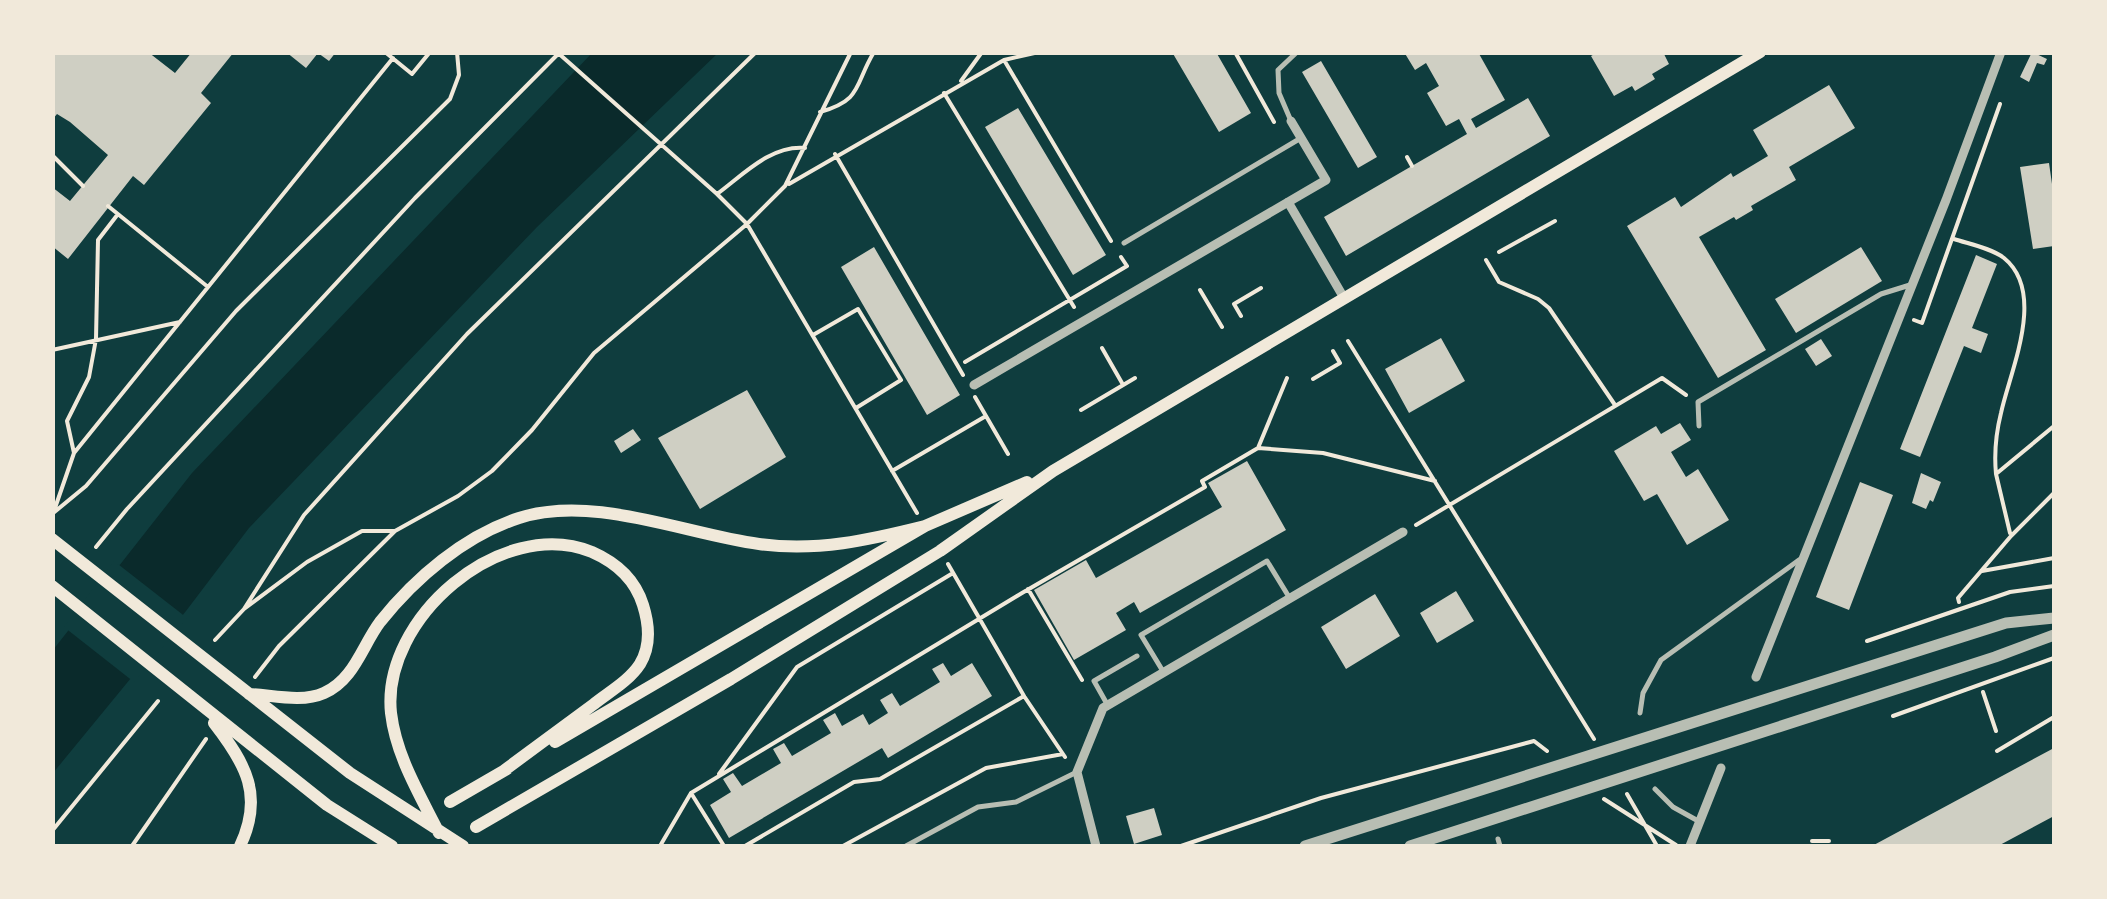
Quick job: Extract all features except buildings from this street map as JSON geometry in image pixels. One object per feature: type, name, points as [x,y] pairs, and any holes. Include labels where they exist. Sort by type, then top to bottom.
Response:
[{"type":"main road","points":[[478,828],[940,551],[1052,471],[1760,52]]},
{"type":"main road","points":[[450,802],[925,526],[1052,471]]},
{"type":"main road","points":[[249,694],[307,697],[335,688],[379,624],[409,590],[478,536],[518,518],[551,512],[603,514],[786,547],[844,545],[925,526]]},
{"type":"main road","points":[[52,539],[350,773],[463,846]]},
{"type":"main road","points":[[438,833],[403,758],[391,712],[390,695],[398,660],[427,610],[472,572],[507,554],[540,544],[573,545],[599,555],[623,571],[639,593],[648,634],[639,665],[622,683],[502,772]]},
{"type":"main road","points":[[52,586],[328,804],[392,846]]},
{"type":"main road","points":[[200,706],[236,754],[250,786],[251,818],[240,846]]},
{"type":"street","points":[[1756,676],[2001,52]]},
{"type":"street","points":[[974,385],[1326,180],[1291,121]]},
{"type":"street","points":[[1288,202],[1344,298]]},
{"type":"street","points":[[1096,846],[1077,772],[1108,706],[1403,532]]},
{"type":"street","points":[[1305,846],[2006,623],[2054,618]]},
{"type":"street","points":[[1410,846],[2054,635]]},
{"type":"street","points":[[1690,846],[1720,768]]},
{"type":"lane","points":[[1291,121],[1279,94],[1278,70],[1297,52]]},
{"type":"lane","points":[[1124,243],[1301,138]]},
{"type":"lane","points":[[1699,426],[1698,402],[1881,294],[1912,284]]},
{"type":"lane","points":[[1640,713],[1643,693],[1661,660],[1806,556]]},
{"type":"lane","points":[[1164,673],[1140,636],[1268,561],[1290,600]]},
{"type":"lane","points":[[1108,706],[1094,681],[1137,656]]},
{"type":"lane","points":[[906,846],[978,807],[1016,802],[1077,772]]},
{"type":"lane","points":[[1654,788],[1673,806],[1700,822]]},
{"type":"path","points":[[385,52],[412,74],[430,52]]},
{"type":"path","points":[[53,513],[86,486],[236,311],[450,99],[459,75],[457,52]]},
{"type":"path","points":[[96,546],[415,198],[559,52],[747,224],[908,497]]},
{"type":"path","points":[[244,610],[304,515],[467,334],[756,52]]},
{"type":"path","points":[[785,186],[851,52]]},
{"type":"path","points":[[820,112],[853,96],[874,52]]},
{"type":"path","points":[[958,85],[982,52]]},
{"type":"path","points":[[278,646],[395,531],[458,496],[492,471],[532,430],[594,353],[747,224],[785,186],[1004,60],[1039,52]]},
{"type":"path","points":[[1235,52],[1288,146]]},
{"type":"path","points":[[53,513],[74,452],[393,58]]},
{"type":"path","points":[[965,362],[1126,266],[1004,60]]},
{"type":"path","points":[[944,94],[1082,322]]},
{"type":"path","points":[[1055,146],[1063,142]]},
{"type":"path","points":[[717,194],[784,148],[805,148]]},
{"type":"path","points":[[835,154],[1008,454]]},
{"type":"path","points":[[52,155],[82,186]]},
{"type":"path","points":[[1407,156],[1412,166]]},
{"type":"path","points":[[108,206],[208,287]]},
{"type":"path","points":[[74,452],[67,421],[89,377],[96,339],[98,240],[118,214]]},
{"type":"path","points":[[1500,252],[1555,221]]},
{"type":"path","points":[[1952,238],[2007,260],[2018,278],[2024,302],[2022,341],[1997,432],[1996,474],[2011,536]]},
{"type":"path","points":[[1486,260],[1500,282],[1538,298],[1549,308],[1615,405]]},
{"type":"path","points":[[912,290],[920,285]]},
{"type":"path","points":[[1241,316],[1234,304],[1261,288]]},
{"type":"path","points":[[1200,290],[1222,327]]},
{"type":"path","points":[[813,336],[858,309],[901,380],[856,408]]},
{"type":"path","points":[[52,350],[181,322]]},
{"type":"path","points":[[1348,340],[1584,722]]},
{"type":"path","points":[[1102,348],[1123,384]]},
{"type":"path","points":[[1314,379],[1340,364],[1333,351]]},
{"type":"path","points":[[1081,410],[1135,378]]},
{"type":"path","points":[[1258,448],[1287,378]]},
{"type":"path","points":[[1403,532],[1662,378],[1698,402]]},
{"type":"path","points":[[892,471],[986,416]]},
{"type":"path","points":[[1996,474],[2054,426]]},
{"type":"path","points":[[660,846],[691,793],[1205,487],[1202,480],[1258,448],[1324,453],[1434,481]]},
{"type":"path","points":[[1959,602],[1958,598],[2011,536],[2054,493]]},
{"type":"path","points":[[215,640],[244,610],[307,562],[362,530],[395,531]]},
{"type":"path","points":[[1982,571],[2054,558]]},
{"type":"path","points":[[717,778],[797,667],[953,573]]},
{"type":"path","points":[[959,584],[1024,696],[1077,772]]},
{"type":"path","points":[[1867,641],[1996,597],[2054,586]]},
{"type":"path","points":[[1028,590],[1083,682]]},
{"type":"path","points":[[1894,716],[2054,658]]},
{"type":"path","points":[[1983,692],[1996,731]]},
{"type":"path","points":[[745,846],[854,782],[880,779],[1024,696]]},
{"type":"path","points":[[52,831],[158,701]]},
{"type":"path","points":[[1996,751],[2054,718]]},
{"type":"path","points":[[132,846],[200,746]]},
{"type":"path","points":[[844,846],[986,768],[1064,754]]},
{"type":"path","points":[[691,793],[724,846]]},
{"type":"path","points":[[1812,841],[1829,841]]},
{"type":"water","points":[[592,53],[718,53],[537,227],[249,528],[53,773],[53,650],[192,473]]},
{"type":"pier","points":[[114,561],[187,618],[134,682],[64,627]]}]
